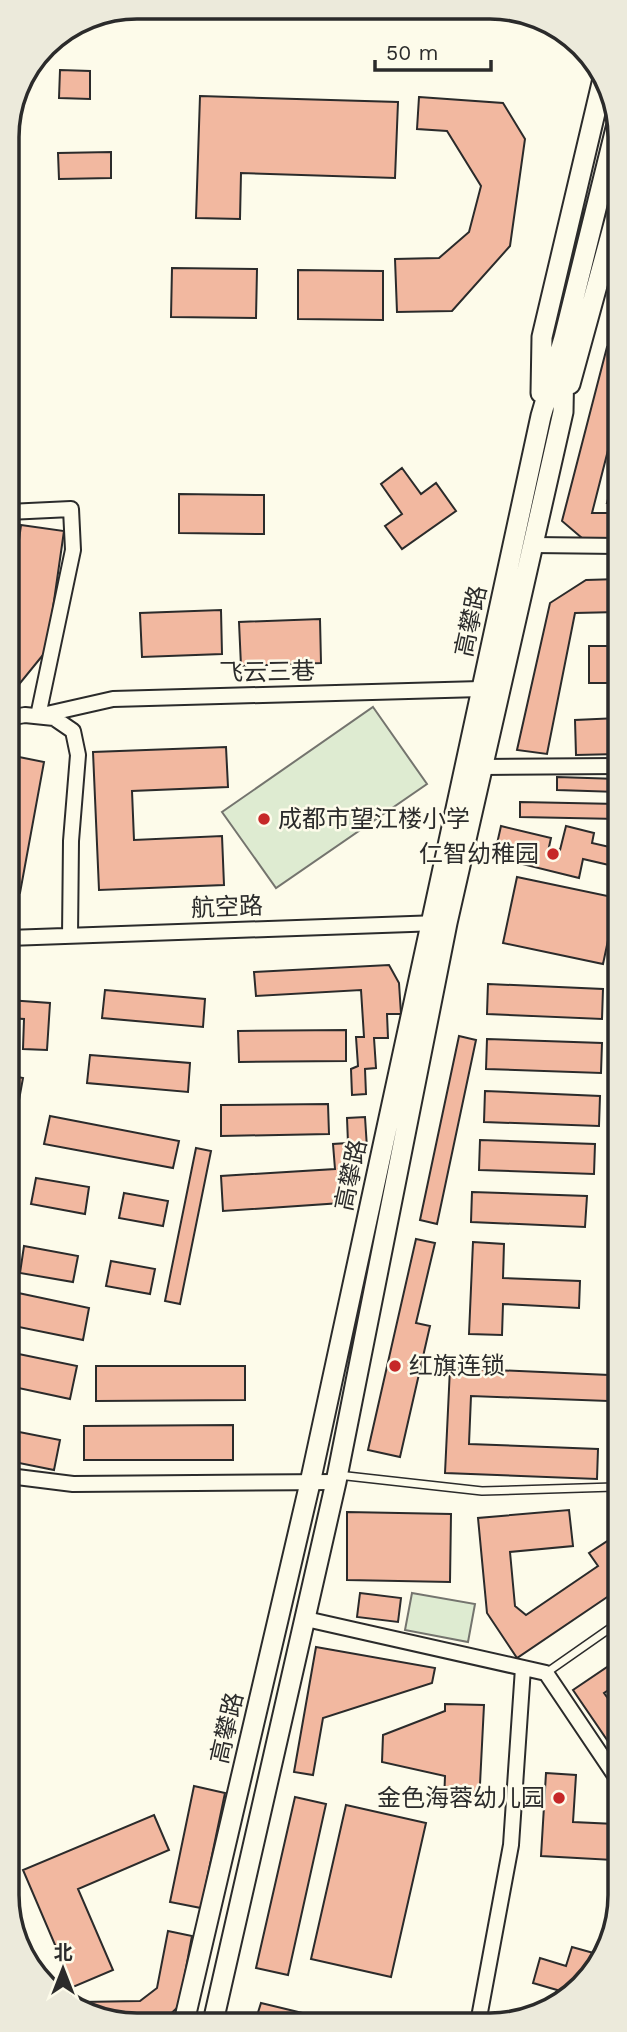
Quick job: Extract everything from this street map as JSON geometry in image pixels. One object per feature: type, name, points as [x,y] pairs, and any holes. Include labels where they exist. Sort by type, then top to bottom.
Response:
[{"type":"main road","points":[[541,416],[542,337],[599,94]]},
{"type":"main road","name":"高攀路","points":[[186,2013],[439,923],[490,692],[541,416],[564,338],[608,160]]},
{"type":"main road","points":[[563,412],[608,246]]},
{"type":"main road","name":"高攀路","points":[[215,2013],[337,1479],[439,923],[483,767],[490,692],[534,545],[563,412],[564,338]]},
{"type":"street","points":[[20,511],[71,509],[73,550],[38,716],[54,718],[73,731],[78,755],[71,841],[70,936]]},
{"type":"street","points":[[534,545],[608,546]]},
{"type":"street","name":"飞云三巷","points":[[20,717],[38,716],[114,699],[490,692]]},
{"type":"street","points":[[483,767],[608,766]]},
{"type":"street","name":"航空路","points":[[20,938],[439,923]]},
{"type":"street","points":[[19,1477],[74,1484],[310,1483],[337,1479]]},
{"type":"street","points":[[306,1619],[546,1673],[607,1764]]},
{"type":"street","points":[[480,2013],[511,1845],[523,1668]]},
{"type":"lane","points":[[337,1479],[482,1491],[607,1487]]},
{"type":"lane","points":[[546,1673],[607,1630]]},
{"type":"green space","points":[[373,707],[427,784],[276,888],[222,812]]},
{"type":"green space","points":[[412,1593],[475,1604],[468,1642],[405,1630]]},
{"type":"building","points":[[60,70],[90,71],[90,99],[59,98]]},
{"type":"building","points":[[200,96],[398,102],[395,178],[241,173],[240,219],[196,218]]},
{"type":"building","points":[[419,97],[503,103],[525,139],[510,246],[452,311],[397,312],[395,259],[439,258],[469,232],[481,186],[447,131],[417,129]]},
{"type":"building","points":[[111,152],[111,178],[59,179],[58,153]]},
{"type":"building","points":[[172,268],[257,269],[256,318],[171,317]]},
{"type":"building","points":[[298,270],[383,271],[383,320],[298,319]]},
{"type":"building","points":[[607,347],[608,451],[592,513],[608,513],[608,538],[582,538],[562,521]]},
{"type":"building","points":[[402,468],[421,494],[436,483],[456,511],[402,549],[385,526],[402,514],[381,484]]},
{"type":"building","points":[[179,494],[264,495],[264,534],[179,533]]},
{"type":"building","points":[[21,525],[64,531],[47,650],[20,684]]},
{"type":"building","points":[[608,579],[608,612],[575,613],[547,754],[517,750],[550,603],[586,580]]},
{"type":"building","points":[[221,610],[222,654],[142,657],[140,613]]},
{"type":"building","points":[[320,619],[321,663],[241,666],[239,622]]},
{"type":"building","points":[[589,646],[608,646],[608,683],[589,683]]},
{"type":"building","points":[[608,718],[608,754],[576,755],[575,720]]},
{"type":"building","name":"成都市望江楼小学","points":[[226,747],[228,787],[132,791],[134,840],[222,836],[224,885],[99,890],[93,752]]},
{"type":"building","points":[[20,757],[44,762],[20,893]]},
{"type":"building","points":[[557,777],[608,779],[608,792],[557,790]]},
{"type":"building","points":[[520,802],[608,804],[608,819],[520,817]]},
{"type":"building","name":"仁智幼稚园","points":[[501,826],[551,838],[549,847],[560,850],[566,826],[594,833],[592,843],[608,847],[608,865],[583,859],[579,878],[494,857]]},
{"type":"building","points":[[517,877],[608,896],[608,943],[603,964],[503,943]]},
{"type":"building","points":[[389,965],[399,983],[401,1014],[387,1014],[388,1038],[374,1038],[376,1068],[365,1069],[366,1094],[352,1095],[351,1069],[358,1066],[356,1037],[364,1037],[361,990],[256,996],[254,972]]},
{"type":"building","points":[[488,984],[603,989],[602,1019],[487,1014]]},
{"type":"building","points":[[105,990],[205,999],[203,1027],[102,1018]]},
{"type":"building","points":[[20,1001],[50,1003],[47,1050],[23,1049],[24,1019],[19,1019]]},
{"type":"building","points":[[346,1030],[346,1061],[239,1062],[238,1031]]},
{"type":"building","points":[[459,1036],[476,1040],[437,1224],[420,1220]]},
{"type":"building","points":[[487,1039],[602,1043],[601,1073],[486,1069]]},
{"type":"building","points":[[90,1055],[190,1063],[188,1092],[87,1083]]},
{"type":"building","points":[[19,1077],[23,1078],[19,1098]]},
{"type":"building","points":[[485,1091],[600,1096],[599,1126],[484,1122]]},
{"type":"building","points":[[328,1104],[329,1134],[221,1136],[221,1105]]},
{"type":"building","points":[[50,1116],[179,1141],[173,1168],[44,1144]]},
{"type":"building","points":[[365,1117],[367,1148],[355,1149],[357,1184],[339,1185],[341,1203],[223,1211],[221,1176],[335,1169],[333,1144],[348,1143],[347,1118]]},
{"type":"building","points":[[480,1140],[595,1144],[594,1174],[479,1170]]},
{"type":"building","points":[[196,1148],[211,1151],[180,1304],[165,1301]]},
{"type":"building","points":[[36,1178],[89,1187],[85,1214],[31,1204]]},
{"type":"building","points":[[472,1192],[587,1196],[585,1227],[471,1222]]},
{"type":"building","points":[[124,1193],[168,1201],[163,1226],[119,1218]]},
{"type":"building","points":[[416,1239],[435,1243],[416,1323],[430,1326],[400,1457],[368,1450]]},
{"type":"building","points":[[473,1242],[504,1244],[503,1278],[580,1281],[579,1308],[503,1304],[502,1335],[469,1334]]},
{"type":"building","points":[[24,1246],[78,1256],[73,1282],[20,1273]]},
{"type":"building","points":[[111,1261],[155,1269],[150,1294],[106,1286]]},
{"type":"building","points":[[19,1293],[89,1308],[83,1340],[19,1327]]},
{"type":"building","points":[[19,1354],[77,1366],[70,1399],[19,1388]]},
{"type":"building","points":[[96,1366],[245,1366],[245,1400],[96,1401]]},
{"type":"building","points":[[450,1368],[607,1375],[607,1401],[471,1396],[469,1444],[598,1449],[597,1479],[445,1473]]},
{"type":"building","points":[[233,1425],[233,1460],[84,1460],[84,1426]]},
{"type":"building","points":[[19,1432],[60,1440],[54,1470],[19,1463]]},
{"type":"building","points":[[569,1510],[573,1546],[510,1552],[515,1606],[526,1615],[598,1566],[589,1553],[607,1541],[607,1597],[517,1658],[487,1613],[478,1518]]},
{"type":"building","points":[[347,1512],[451,1514],[450,1582],[347,1580]]},
{"type":"building","points":[[360,1593],[401,1598],[398,1622],[357,1617]]},
{"type":"building","points":[[316,1647],[435,1668],[432,1683],[323,1718],[313,1775],[294,1772]]},
{"type":"building","points":[[607,1667],[607,1691],[604,1693],[607,1697],[607,1740],[573,1690]]},
{"type":"building","points":[[445,1704],[484,1705],[479,1804],[444,1802],[445,1776],[382,1762],[383,1735],[445,1711]]},
{"type":"building","name":"金色海蓉幼儿园","points":[[546,1773],[576,1775],[573,1822],[607,1824],[607,1860],[541,1856]]},
{"type":"building","points":[[194,1786],[225,1793],[201,1908],[170,1902]]},
{"type":"building","points":[[295,1797],[326,1804],[288,1975],[256,1968]]},
{"type":"building","points":[[346,1805],[426,1823],[391,1977],[311,1959]]},
{"type":"building","points":[[154,1815],[169,1850],[78,1889],[113,1970],[73,1987],[23,1870]]},
{"type":"building","points":[[168,1931],[192,1936],[179,2006],[172,2013],[114,2010],[88,2002],[140,2001],[157,1988]]},
{"type":"building","points":[[572,1947],[592,1953],[579,1973],[556,1992],[557,1990],[533,1983],[540,1958],[566,1966]]},
{"type":"building","points":[[261,2003],[302,2013],[258,2013]]},
{"type":"place","name":"成都市望江楼小学","points":[[264,819]]},
{"type":"place","name":"仁智幼稚园","points":[[553,854]]},
{"type":"place","name":"红旗连锁","points":[[395,1366]]},
{"type":"place","name":"金色海蓉幼儿园","points":[[559,1798]]}]
